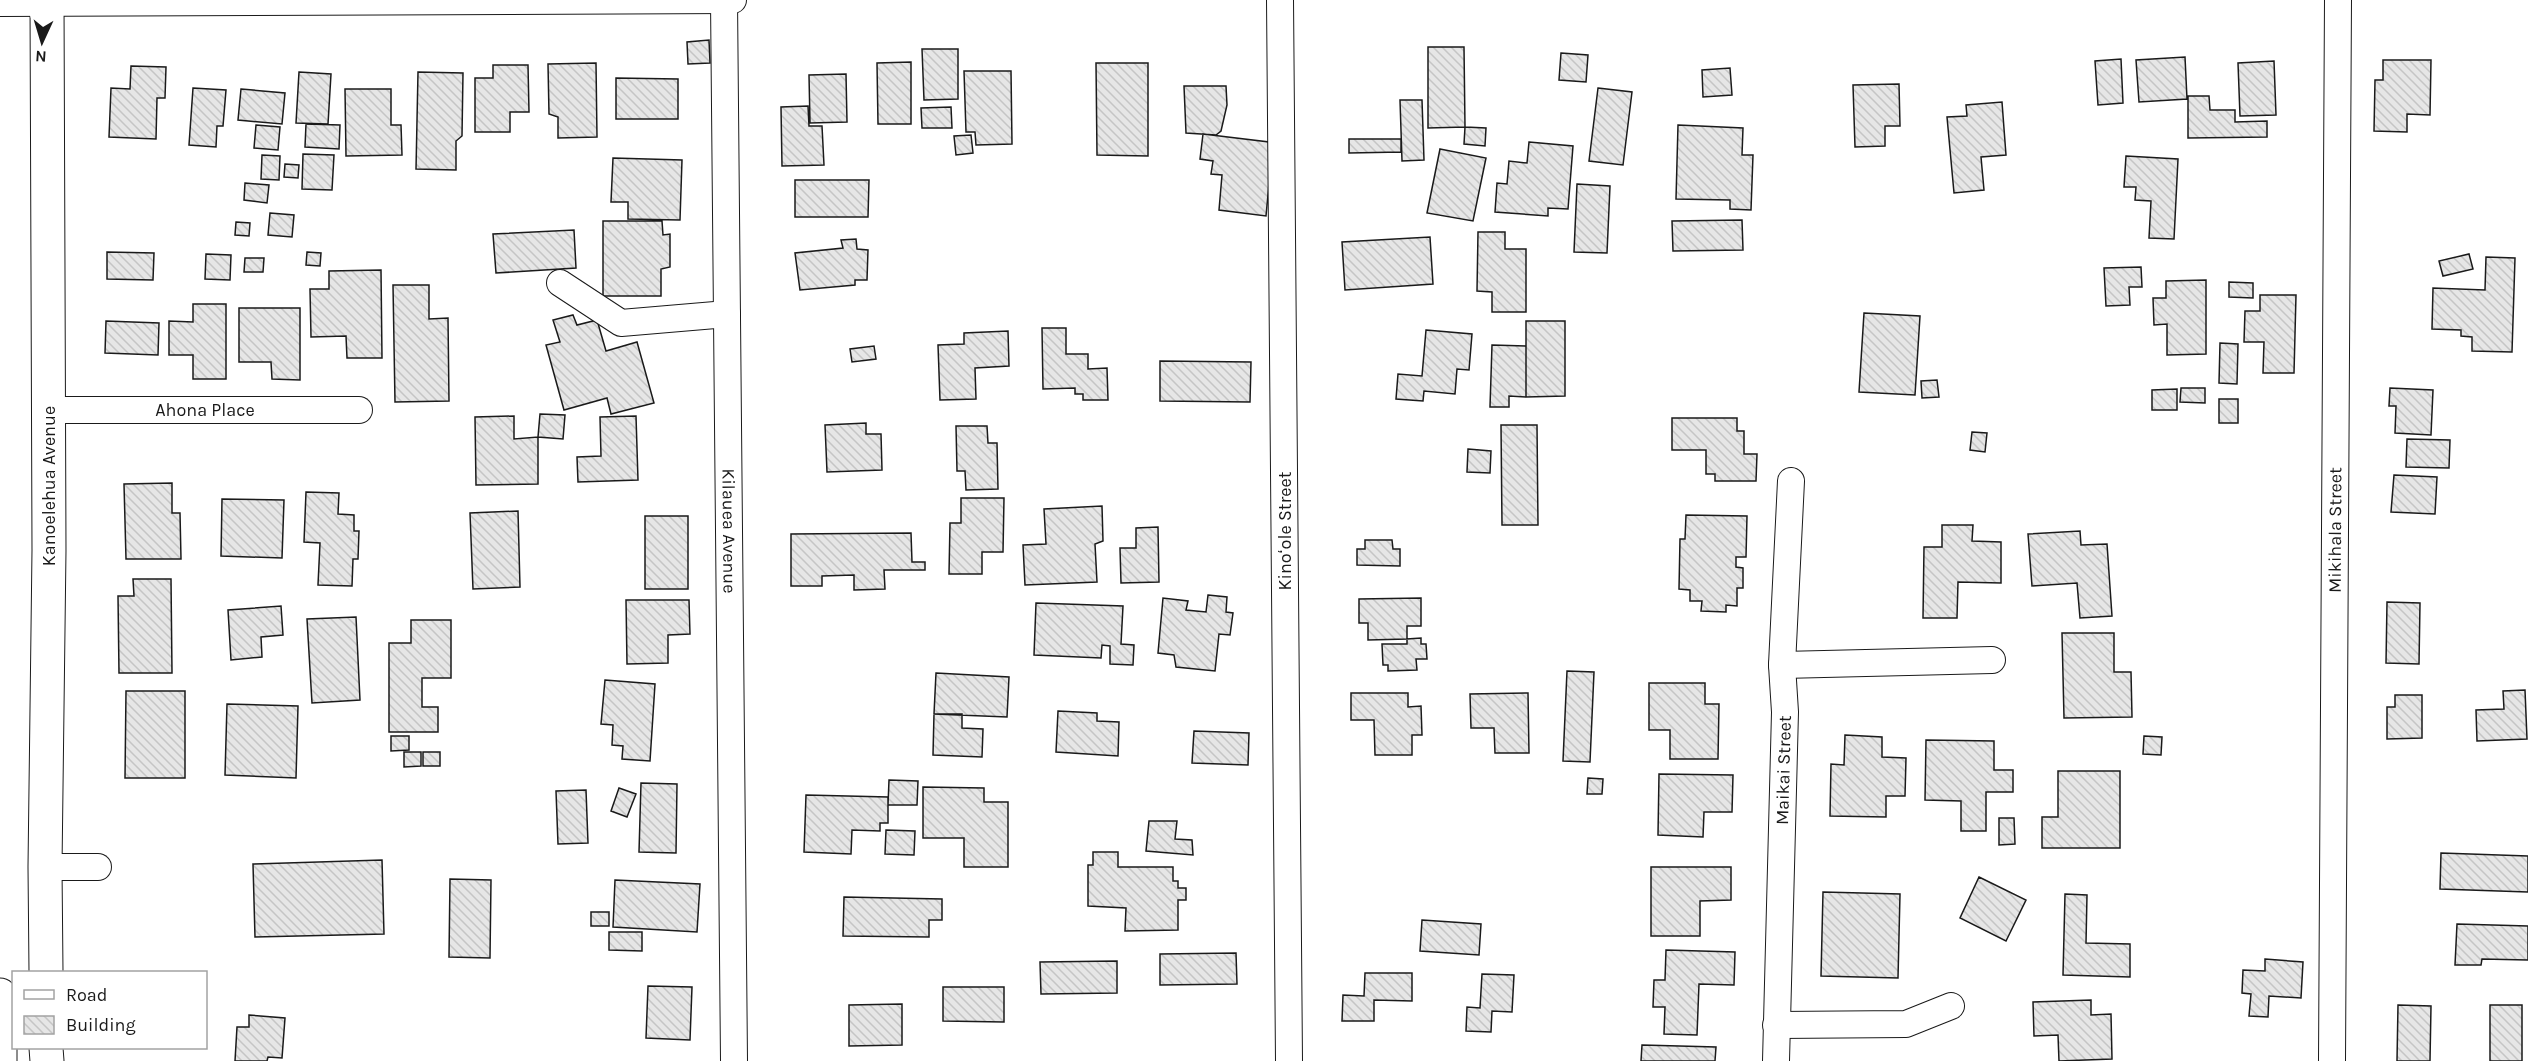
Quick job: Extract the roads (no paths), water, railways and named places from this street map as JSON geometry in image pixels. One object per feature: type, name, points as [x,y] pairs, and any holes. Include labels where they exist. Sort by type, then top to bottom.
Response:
[{"type":"highway","name":"Kanoelehua Avenue","points":[[46,971],[49,410],[47,2]]},
{"type":"highway","points":[[0,995],[0,1061]]},
{"type":"street","name":"Kilauea Avenue","points":[[724,0],[735,1061]]},
{"type":"street","points":[[0,3],[733,0]]},
{"type":"street","name":"Kinoʻole Street","points":[[1280,0],[1289,1061]]},
{"type":"street","name":"Mikihala Street","points":[[2332,1061],[2338,0]]},
{"type":"street","points":[[560,283],[621,323],[728,314]]},
{"type":"street","name":"Ahona Place","points":[[49,410],[359,410]]},
{"type":"street","name":"Maikai Street","points":[[1776,1061],[1785,712],[1782,665],[1791,481]]},
{"type":"street","points":[[1782,665],[1992,660]]},
{"type":"street","points":[[45,867],[98,867]]},
{"type":"street","points":[[1776,1025],[1906,1024],[1951,1006]]}]
